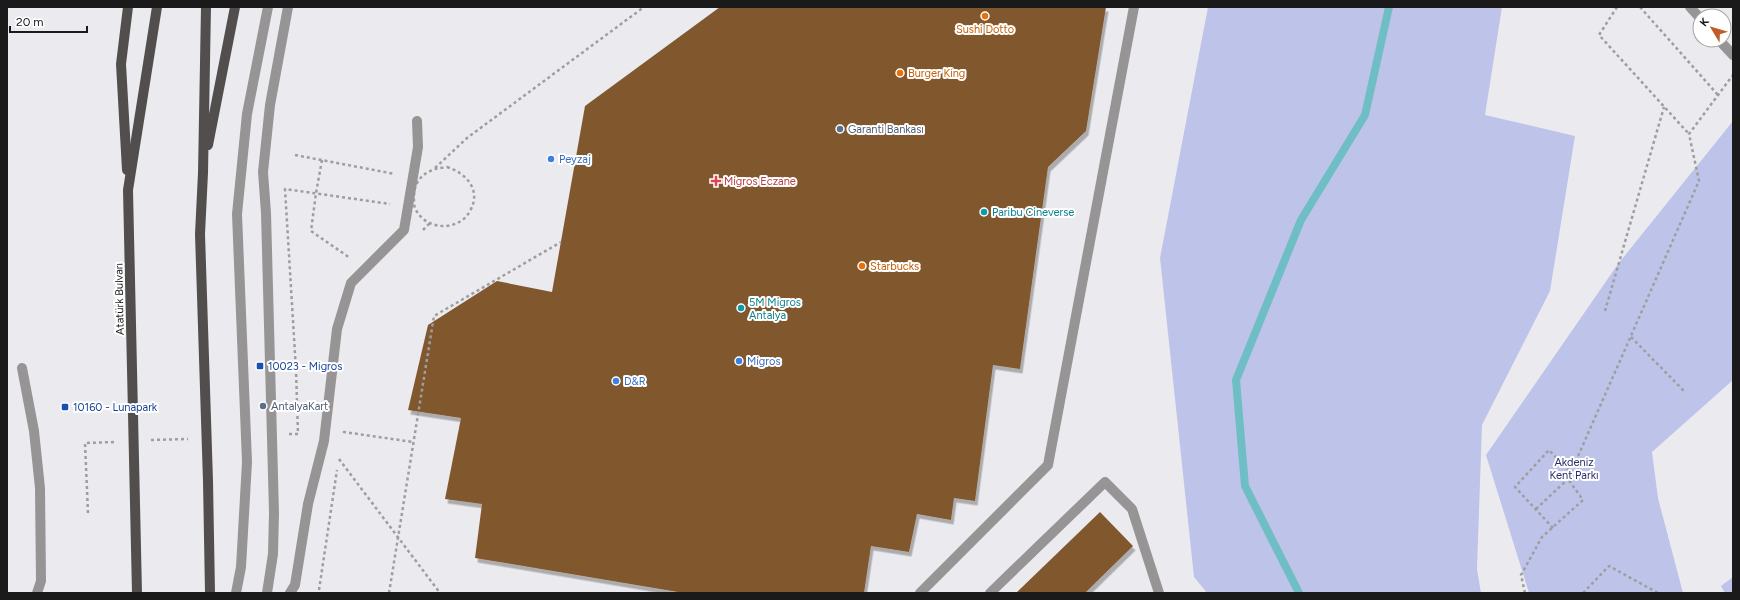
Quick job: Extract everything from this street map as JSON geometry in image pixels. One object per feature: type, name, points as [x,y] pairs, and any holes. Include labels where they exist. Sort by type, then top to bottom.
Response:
[{"type":"main road","points":[[128,7],[121,64],[128,190]]},
{"type":"main road","name":"Atatürk Bulvarı","points":[[138,593],[128,190],[157,7]]},
{"type":"main road","points":[[206,7],[203,173],[200,234],[210,593]]},
{"type":"main road","points":[[203,173],[235,7]]},
{"type":"lane","points":[[236,593],[241,567],[247,462],[237,214],[247,114],[268,7]]},
{"type":"lane","points":[[267,593],[273,554],[274,513],[266,221],[263,172],[270,105],[288,7]]},
{"type":"lane","points":[[920,593],[1048,465],[1134,7]]},
{"type":"lane","points":[[290,593],[295,585],[308,504],[324,441],[337,329],[351,283],[404,230],[411,207],[417,177],[417,121]]},
{"type":"lane","points":[[22,368],[34,431],[40,488],[41,581],[38,593]]},
{"type":"lane","points":[[990,593],[1105,482],[1132,510],[1160,593]]},
{"type":"path","points":[[295,155],[417,177],[435,168],[467,138],[644,7]]},
{"type":"path","points":[[1536,509],[1568,479],[1571,473],[1699,181],[1689,134],[1599,34],[1617,7]]},
{"type":"path","points":[[1640,7],[1718,95]]},
{"type":"path","points":[[1689,134],[1733,75]]},
{"type":"path","points":[[1605,311],[1664,107]]},
{"type":"path","points":[[322,160],[311,231],[351,259]]},
{"type":"path","points":[[298,434],[285,189],[411,207],[430,223],[441,226],[453,225],[463,219],[470,210],[474,199],[472,188],[467,177],[458,170],[446,167],[435,168]]},
{"type":"path","points":[[411,207],[417,177]]},
{"type":"path","points":[[389,593],[434,316],[560,242]]},
{"type":"path","points":[[1631,337],[1684,391]]},
{"type":"path","points":[[344,432],[413,442]]},
{"type":"path","points":[[85,443],[88,513]]},
{"type":"path","points":[[1553,528],[1515,487],[1549,450],[1571,473]]},
{"type":"path","points":[[319,590],[339,459],[440,593]]},
{"type":"path","points":[[1525,593],[1521,575],[1542,537],[1583,500],[1568,479]]},
{"type":"path","points":[[1583,593],[1609,566],[1658,593]]},
{"type":"green space","points":[[1208,7],[1502,7],[1485,115],[1575,136],[1550,291],[1482,425],[1477,569],[1481,593],[1207,593],[1194,577],[1160,258]]},
{"type":"green space","name":"Akdeniz Kent Parkı","points":[[1733,121],[1733,380],[1652,452],[1658,498],[1683,593],[1529,593],[1486,455],[1618,264]]},
{"type":"green space","points":[[1733,577],[1733,593],[1725,593],[1721,586]]},
{"type":"building","name":"5M Migros Antalya","points":[[720,7],[1106,7],[1086,131],[1048,167],[1020,369],[993,365],[975,501],[954,498],[951,520],[917,514],[909,552],[871,546],[864,593],[684,593],[475,558],[482,504],[445,499],[461,418],[408,410],[428,325],[497,281],[552,292],[585,106]]},
{"type":"building","points":[[1100,512],[1133,546],[1085,593],[1016,593]]},
{"type":"waterway","points":[[1299,593],[1245,486],[1236,380],[1301,220],[1365,115],[1389,7]]},
{"type":"place","name":"Sushi Dotto","points":[[985,16]]},
{"type":"place","name":"Burger King","points":[[900,73]]},
{"type":"place","name":"Garanti Bankası","points":[[840,129]]},
{"type":"place","name":"Peyzaj","points":[[551,159]]},
{"type":"place","name":"Migros Eczane","points":[[716,181]]},
{"type":"place","name":"Paribu Cineverse","points":[[984,212]]},
{"type":"place","name":"Starbucks","points":[[862,266]]},
{"type":"place","name":"5M Migros Antalya","points":[[741,308]]},
{"type":"place","name":"Migros","points":[[739,361]]},
{"type":"place","name":"10023 - Migros","points":[[260,366]]},
{"type":"place","name":"D&R","points":[[616,381]]},
{"type":"place","name":"AntalyaKart","points":[[263,406]]},
{"type":"place","name":"10160 - Lunapark","points":[[65,407]]}]
